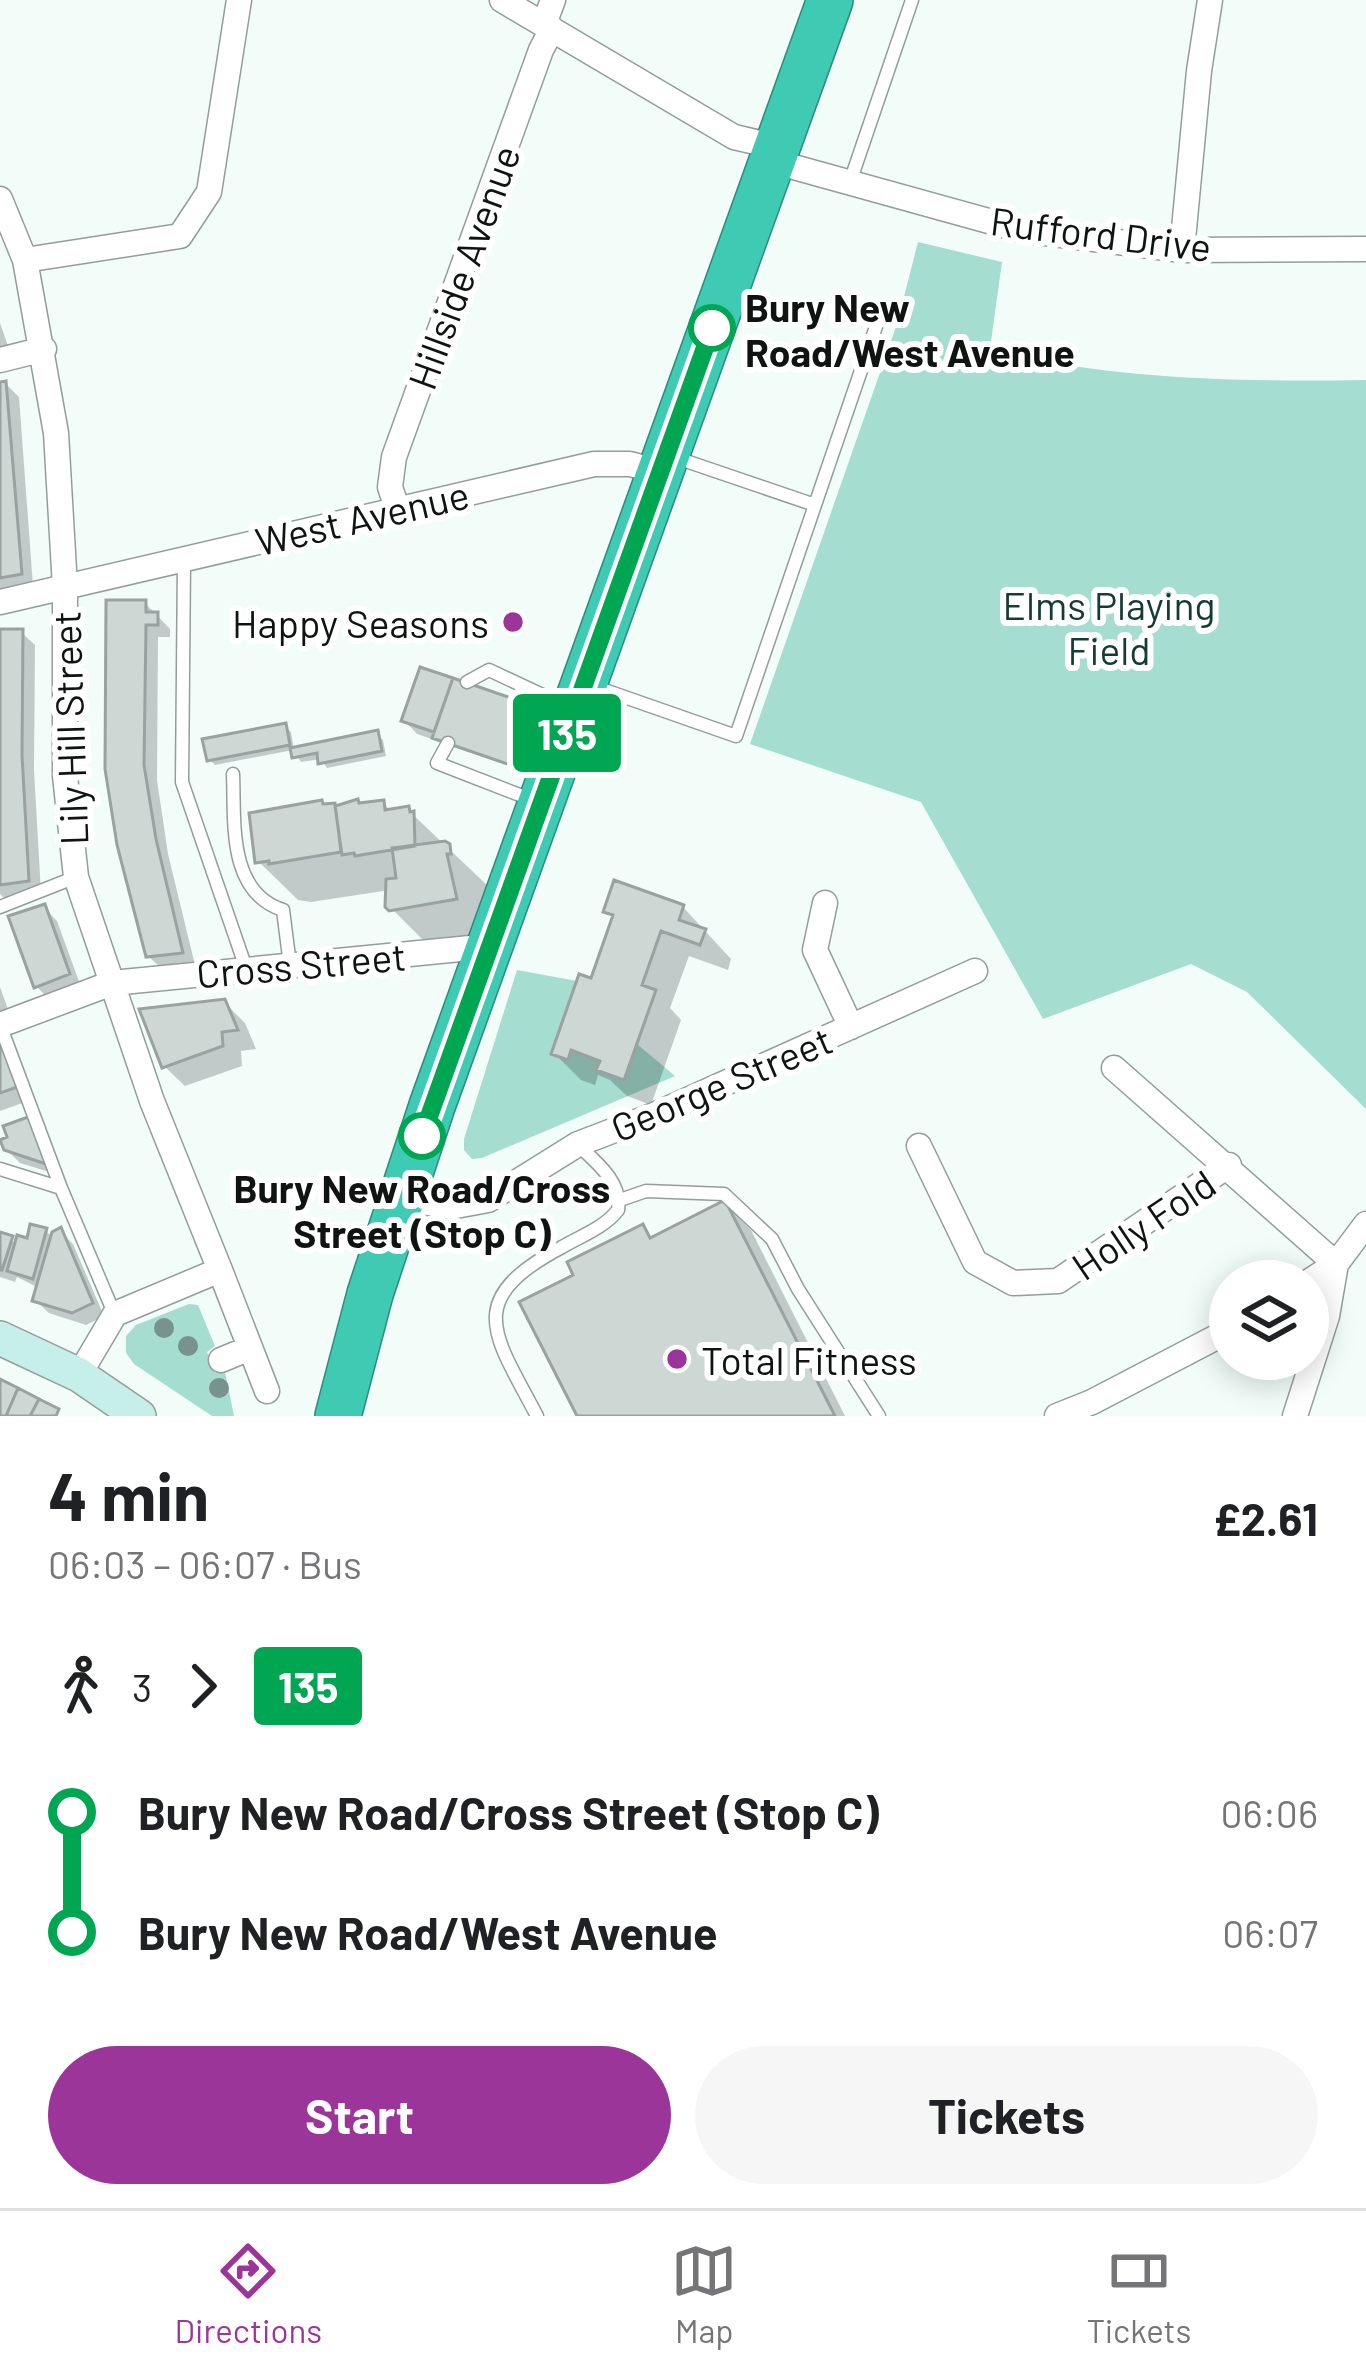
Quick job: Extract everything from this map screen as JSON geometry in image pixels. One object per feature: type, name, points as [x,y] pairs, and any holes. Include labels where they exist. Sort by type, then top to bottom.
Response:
[{"type":"highway","points":[[338,1416],[370,1294],[402,1198],[830,0]]},
{"type":"main road","points":[[0,1337],[79,1375],[139,1416]]},
{"type":"street","points":[[25,260],[181,236],[209,191],[239,0]]},
{"type":"street","name":"Rufford Drive","points":[[502,0],[550,18],[734,137],[849,183],[1021,230],[1182,250],[1366,249]]},
{"type":"street","points":[[1182,250],[1210,0]]},
{"type":"street","name":"Hillside Avenue","points":[[397,508],[390,488],[394,458],[550,18]]},
{"type":"street","name":"Lily Hill Street","points":[[0,199],[25,260],[56,433],[65,587],[65,776],[76,877],[152,1101],[267,1391]]},
{"type":"street","points":[[0,360],[44,349]]},
{"type":"street","name":"West Avenue","points":[[0,602],[594,464],[663,463]]},
{"type":"street","points":[[825,903],[815,950],[851,1027]]},
{"type":"street","name":"Cross Street","points":[[0,1024],[112,983],[491,946]]},
{"type":"street","name":"George Street","points":[[402,1198],[437,1207],[465,1207],[511,1187],[578,1144],[654,1115],[975,971]]},
{"type":"street","points":[[1114,1068],[1336,1264]]},
{"type":"street","name":"Holly Fold","points":[[919,1146],[975,1262],[1013,1283],[1058,1281],[1228,1166]]},
{"type":"street","points":[[1329,1268],[1366,1224]]},
{"type":"street","points":[[1295,1416],[1327,1316],[1336,1264]]},
{"type":"street","points":[[79,1375],[115,1314],[220,1270]]},
{"type":"street","points":[[1057,1416],[1209,1341]]},
{"type":"street","points":[[221,1360],[250,1348]]},
{"type":"lane","points":[[849,183],[912,0]]},
{"type":"lane","points":[[467,682],[489,670],[736,736],[881,312]]},
{"type":"lane","points":[[663,463],[815,505]]},
{"type":"lane","points":[[184,559],[182,782],[246,968]]},
{"type":"lane","points":[[448,743],[437,763],[543,804]]},
{"type":"lane","points":[[232,774],[242,872],[269,906],[283,910],[290,967]]},
{"type":"lane","points":[[0,907],[76,877]]},
{"type":"lane","points":[[0,1024],[61,1188],[115,1314]]},
{"type":"lane","points":[[578,1144],[608,1175],[620,1200]]},
{"type":"lane","points":[[0,1169],[61,1188]]},
{"type":"lane","points":[[537,1416],[500,1349],[494,1318],[502,1292],[519,1271],[611,1218],[620,1200],[646,1191],[724,1194],[772,1238],[798,1289],[879,1416]]},
{"type":"green space","name":"Elms Playing Field","points":[[918,242],[1002,262],[990,349],[1129,373],[1366,380],[1366,1109],[1247,992],[1191,964],[1043,1019],[921,802],[750,744],[897,324]]},
{"type":"green space","points":[[517,970],[577,981],[551,1054],[567,1060],[571,1050],[600,1061],[597,1070],[623,1080],[637,1044],[675,1076],[472,1159],[464,1150],[464,1139]]},
{"type":"green space","points":[[189,1304],[198,1305],[215,1346],[207,1352],[215,1373],[225,1372],[234,1416],[212,1416],[134,1364],[126,1353],[126,1336],[136,1325]]},
{"type":"building","points":[[6,381],[22,574],[0,578],[0,382]]},
{"type":"building","points":[[106,600],[146,600],[146,612],[158,612],[158,625],[146,625],[144,765],[183,953],[146,957],[117,845],[105,769]]},
{"type":"building","points":[[0,629],[23,629],[22,755],[29,881],[0,885]]},
{"type":"building","points":[[420,667],[453,678],[434,732],[401,721]]},
{"type":"building","points":[[453,678],[537,707],[516,767],[432,738]]},
{"type":"building","points":[[286,723],[290,745],[207,761],[202,739]]},
{"type":"building","points":[[378,730],[382,751],[318,764],[317,753],[292,758],[290,748]]},
{"type":"building","points":[[358,799],[359,803],[384,800],[385,810],[409,806],[414,811],[415,846],[342,855],[335,806]]},
{"type":"building","points":[[322,800],[323,804],[335,803],[341,852],[255,863],[249,813]]},
{"type":"building","points":[[450,844],[451,854],[447,854],[457,899],[389,911],[385,907],[386,879],[396,878],[392,848]]},
{"type":"building","points":[[614,880],[684,905],[679,920],[706,929],[700,945],[661,931],[642,985],[656,990],[624,1080],[596,1070],[600,1061],[571,1050],[568,1060],[551,1054],[579,974],[591,978],[613,915],[603,912]]},
{"type":"building","points":[[45,904],[70,974],[34,988],[8,916]]},
{"type":"building","points":[[225,999],[238,1030],[222,1032],[223,1046],[162,1068],[139,1009]]},
{"type":"building","points":[[0,1040],[20,1086],[0,1093]]},
{"type":"building","points":[[31,1116],[49,1165],[4,1150],[0,1140],[7,1137],[3,1126]]},
{"type":"building","name":"Total Fitness","points":[[725,1200],[835,1416],[577,1416],[519,1302],[573,1275],[567,1262],[643,1224],[650,1238]]},
{"type":"building","points":[[30,1224],[47,1228],[33,1279],[7,1271],[17,1235],[27,1238]]},
{"type":"building","points":[[61,1227],[93,1303],[72,1313],[32,1301],[52,1232]]},
{"type":"building","points":[[0,1232],[13,1236],[2,1270],[0,1270]]},
{"type":"building","points":[[0,1379],[18,1388],[6,1416],[0,1416]]},
{"type":"building","points":[[18,1388],[39,1399],[30,1416],[6,1416]]},
{"type":"building","points":[[39,1399],[59,1409],[56,1416],[30,1416]]},
{"type":"bus line","name":"135","points":[[422,1136],[712,328]]},
{"type":"place","name":"Bury New Road/West Avenue","points":[[712,328]]},
{"type":"place","name":"Happy Seasons","points":[[513,622]]},
{"type":"place","name":"Bury New Road/Cross Street (Stop C)","points":[[422,1136]]},
{"type":"place","name":"Total Fitness","points":[[677,1359]]}]
